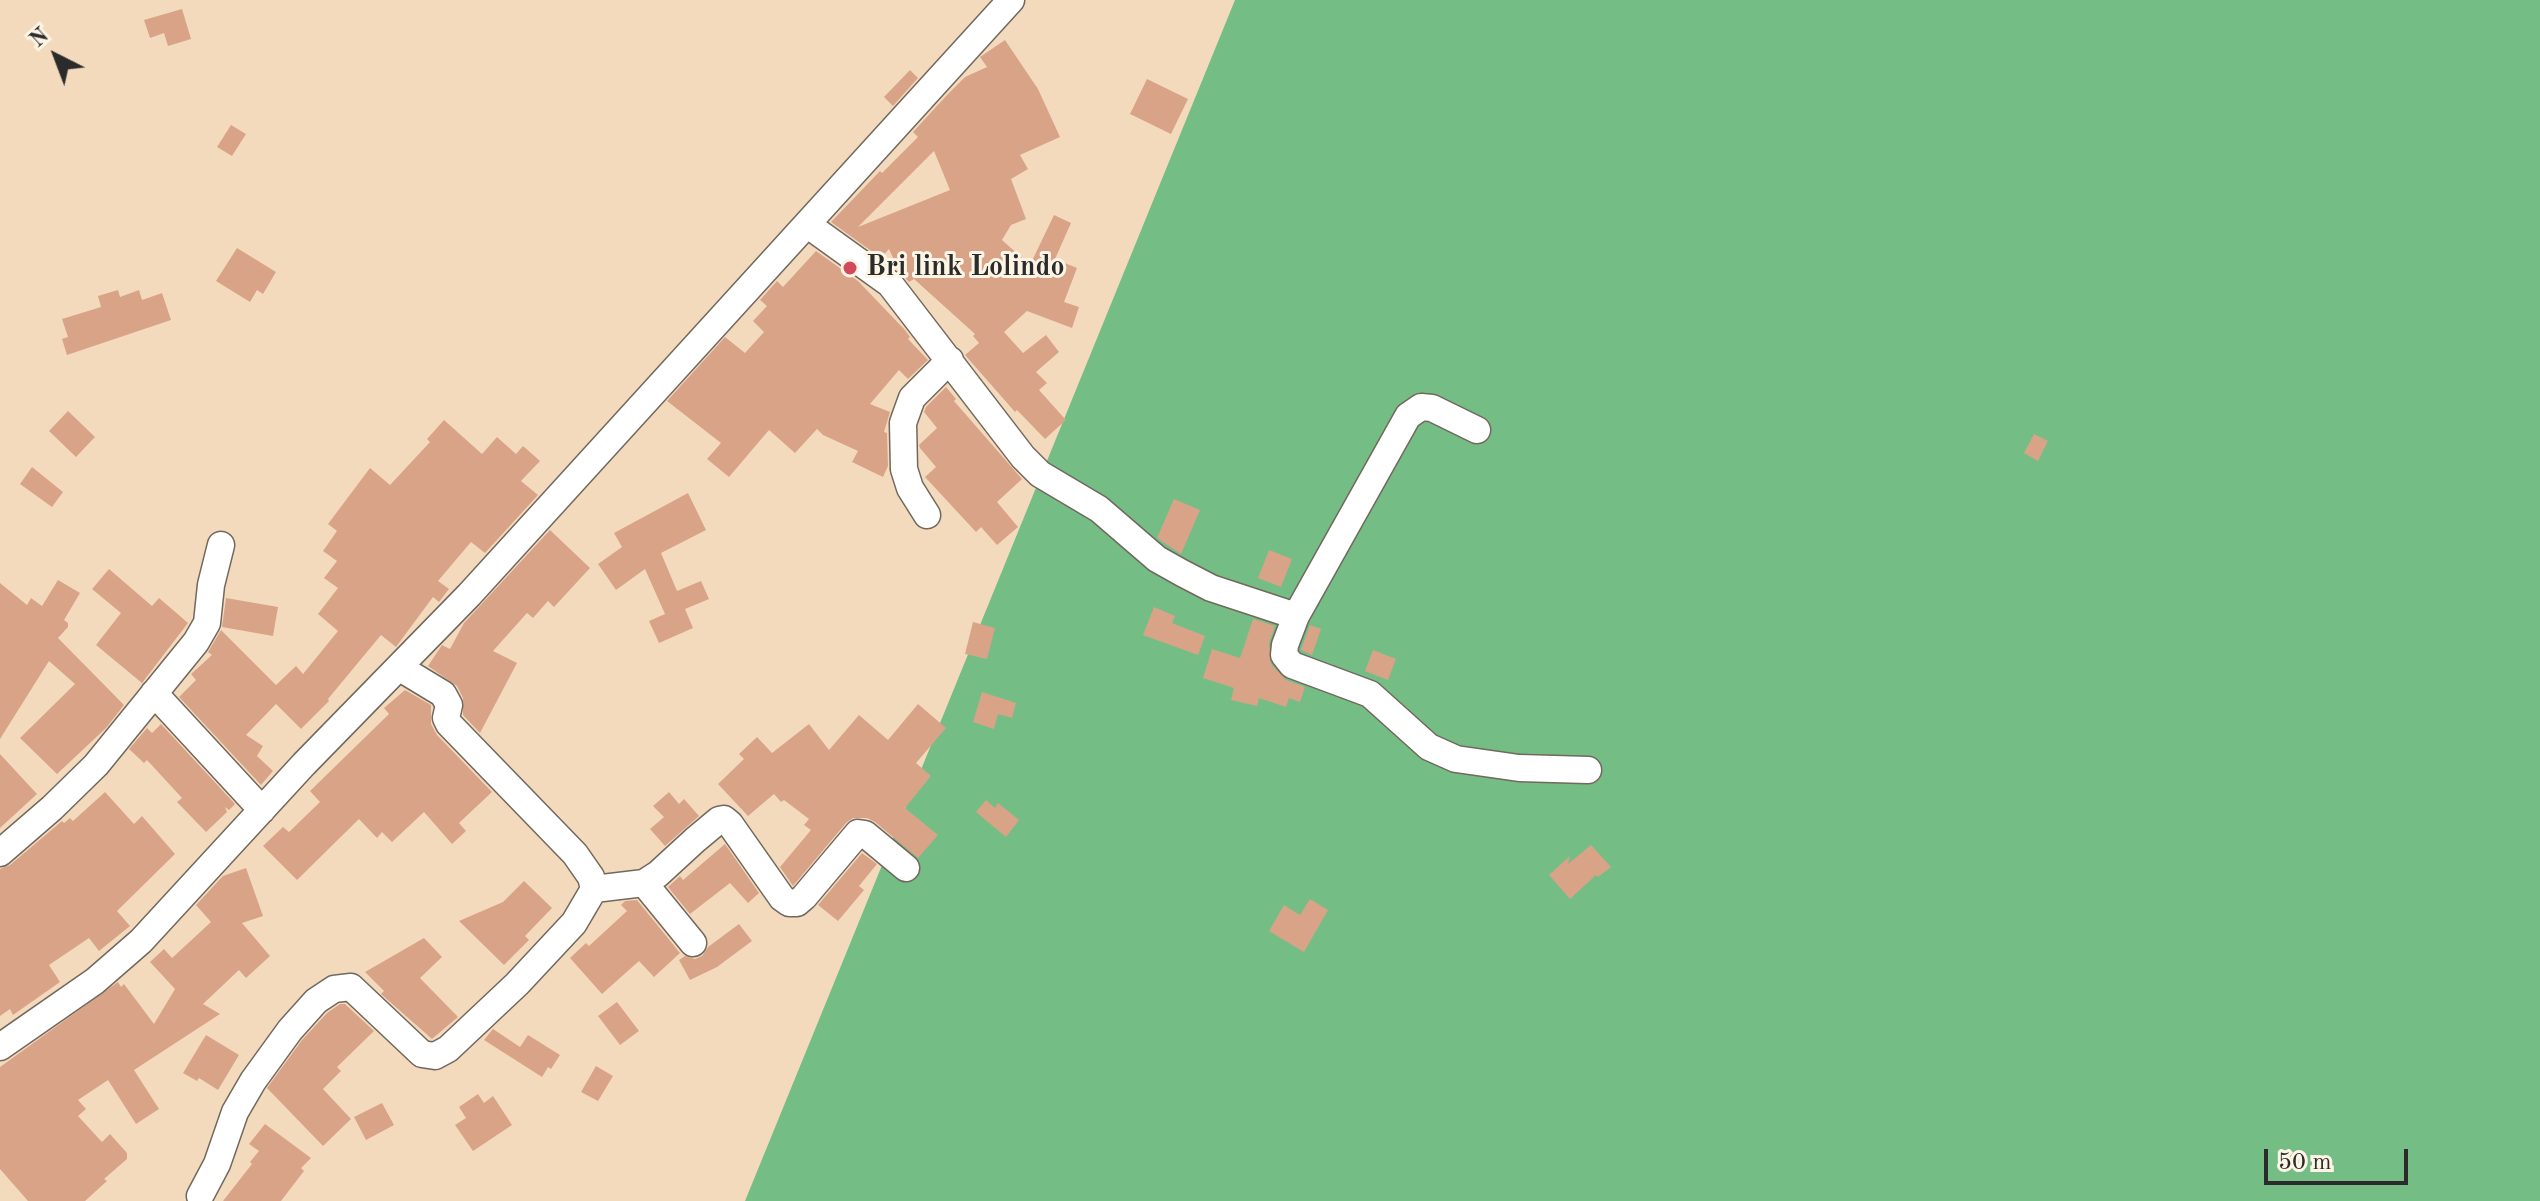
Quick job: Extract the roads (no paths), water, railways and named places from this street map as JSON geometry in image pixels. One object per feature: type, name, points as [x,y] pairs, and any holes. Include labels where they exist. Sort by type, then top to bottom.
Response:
[{"type":"street","points":[[0,1047],[84,989],[141,941],[313,755],[400,668],[1011,0]]},
{"type":"street","points":[[808,225],[890,284],[1023,457],[1040,474],[1099,509],[1157,559],[1182,573],[1211,588],[1296,616]]},
{"type":"street","points":[[927,515],[910,488],[904,469],[903,423],[912,398],[950,360]]},
{"type":"street","points":[[1477,430],[1432,408],[1421,407],[1408,416],[1296,616],[1284,655],[1292,665],[1370,694],[1436,751],[1474,763],[1588,770]]},
{"type":"street","points":[[0,853],[96,765],[196,642],[207,623],[211,585],[221,545]]},
{"type":"street","points":[[200,1196],[217,1164],[235,1112],[253,1081],[290,1030],[316,1001],[334,989],[351,987],[422,1054],[435,1056],[448,1049],[517,984],[574,923],[594,889],[591,877],[575,854],[449,724],[446,718],[449,705],[443,694],[400,668]]},
{"type":"street","points":[[154,693],[262,810]]},
{"type":"street","points":[[594,889],[644,883],[724,819],[782,898],[789,903],[797,903],[804,897],[858,833],[865,834],[906,868]]},
{"type":"street","points":[[644,883],[693,943]]},
{"type":"place","name":"Bri link Lolindo","points":[[850,268]]}]
